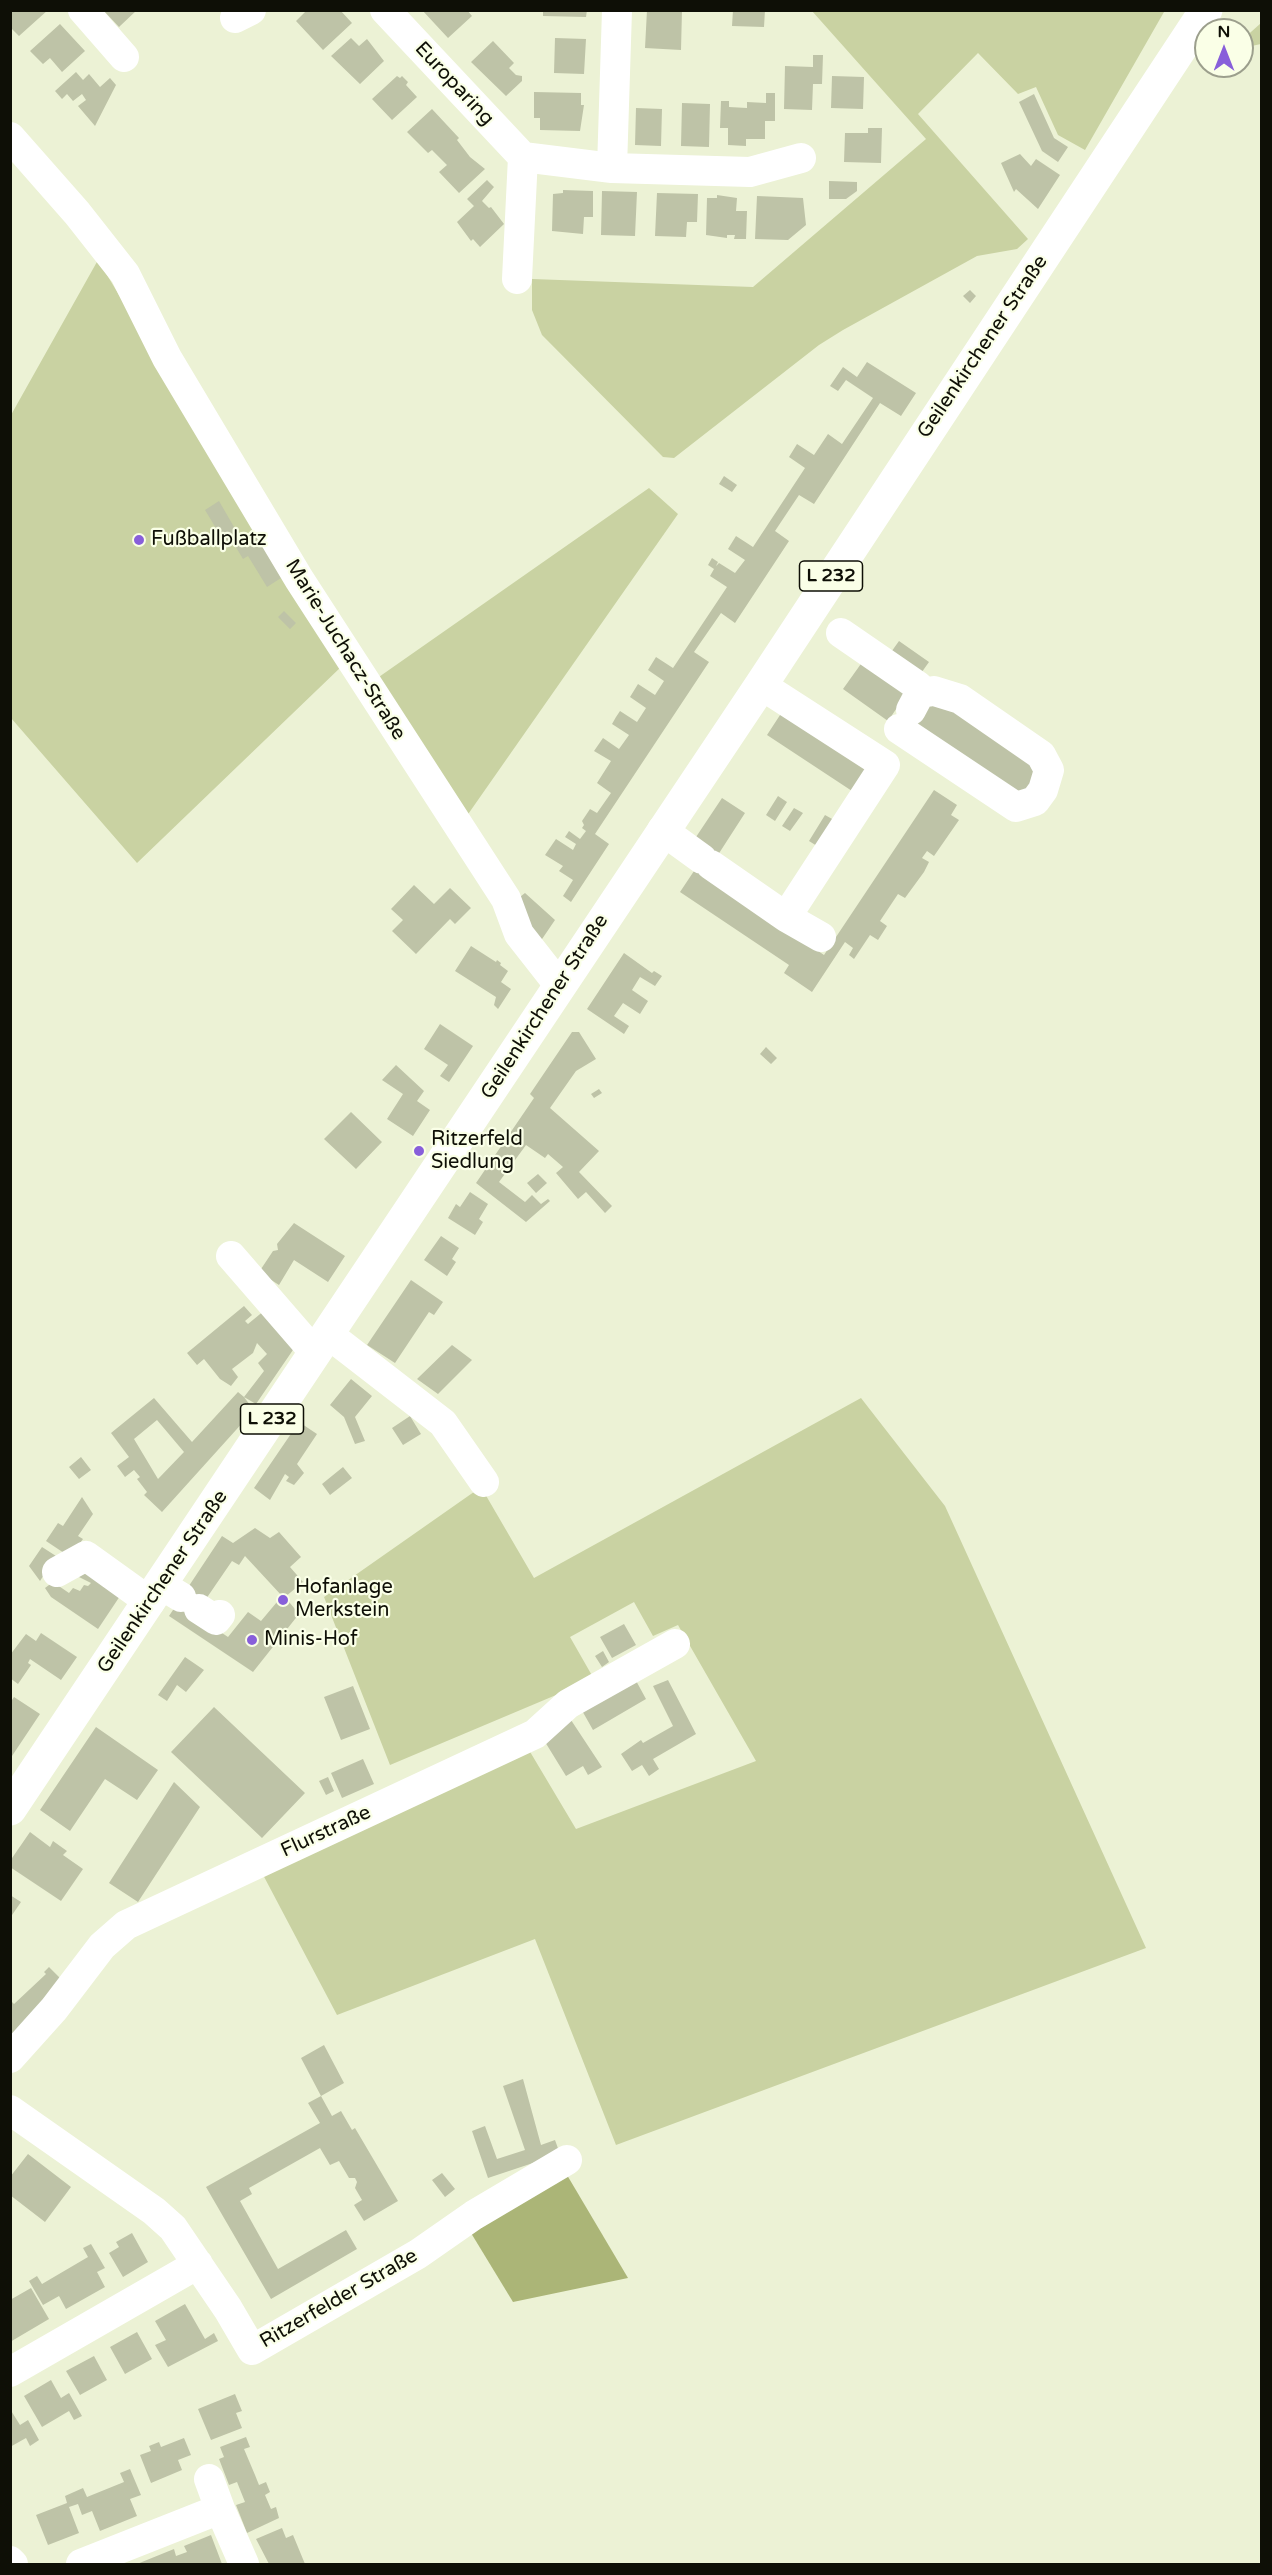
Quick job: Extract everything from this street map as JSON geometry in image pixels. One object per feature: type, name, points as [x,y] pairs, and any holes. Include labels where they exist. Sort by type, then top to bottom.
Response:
[{"type":"main road","name":"Geilenkirchener Straße","points":[[10,1809],[182,1601],[321,1344],[662,830],[761,685],[1206,10]]},
{"type":"street","points":[[83,10],[124,57]]},
{"type":"street","name":"Europaring","points":[[385,10],[523,157]]},
{"type":"street","points":[[612,168],[617,10]]},
{"type":"street","name":"Marie-Juchacz-Straße","points":[[10,137],[77,213],[125,274],[167,358],[299,579],[506,899],[519,934],[559,985]]},
{"type":"street","points":[[518,279],[523,157],[612,168],[750,172],[801,158]]},
{"type":"street","points":[[841,633],[918,686],[920,693],[878,760]]},
{"type":"street","points":[[761,685],[885,765],[786,917]]},
{"type":"street","points":[[899,729],[1016,807],[1035,801],[1043,790],[1049,770],[1041,755],[960,699],[934,691],[920,693]]},
{"type":"street","points":[[662,830],[786,917],[821,937]]},
{"type":"street","points":[[231,1256],[321,1344],[443,1423],[484,1482]]},
{"type":"street","points":[[57,1572],[86,1556],[182,1601]]},
{"type":"street","name":"Flurstraße","points":[[10,2058],[54,2009],[102,1946],[126,1925],[535,1734],[568,1704],[675,1644]]},
{"type":"street","name":"Ritzerfelder Straße","points":[[10,2110],[154,2211],[173,2229],[252,2349],[418,2253],[474,2215],[567,2160]]},
{"type":"street","points":[[10,2372],[198,2264]]},
{"type":"street","points":[[209,2479],[244,2565]]},
{"type":"street","points":[[81,2565],[220,2509]]},
{"type":"green space","points":[[812,11],[1164,12],[1085,150],[1058,135],[1036,87],[1018,94],[978,53],[918,114],[1028,239],[1017,249],[977,256],[843,330],[819,345],[674,458],[663,457],[542,335],[532,310],[532,279],[753,287],[926,139]]},
{"type":"green space","points":[[1261,23],[1261,44],[1254,45],[1254,29]]},
{"type":"green space","name":"Fußballplatz","points":[[98,260],[342,666],[137,863],[11,718],[11,415]]},
{"type":"green space","points":[[649,488],[678,514],[464,820],[376,679]]},
{"type":"green space","points":[[861,1398],[945,1506],[1146,1948],[616,2145],[535,1939],[337,2015],[261,1871],[526,1745],[576,1829],[756,1761],[678,1625],[653,1636],[634,1602],[570,1637],[594,1679],[390,1765],[324,1597],[481,1487],[534,1578]]},
{"type":"green space","points":[[567,2175],[628,2278],[513,2302],[471,2233]]},
{"type":"building","points":[[10,10],[48,10],[19,36],[10,27]]},
{"type":"building","points":[[103,10],[137,10],[119,27]]},
{"type":"building","points":[[307,10],[340,10],[352,23],[323,50],[296,21]]},
{"type":"building","points":[[422,10],[467,10],[472,16],[448,38]]},
{"type":"building","points":[[543,10],[587,10],[586,17],[543,16]]},
{"type":"building","points":[[647,10],[682,10],[681,50],[645,48]]},
{"type":"building","points":[[733,10],[765,10],[764,27],[732,26]]},
{"type":"building","points":[[60,24],[85,51],[62,72],[50,58],[43,64],[30,51]]},
{"type":"building","points":[[351,38],[359,46],[367,39],[384,61],[360,84],[331,56]]},
{"type":"building","points":[[555,38],[586,39],[584,74],[554,73]]},
{"type":"building","points":[[493,41],[514,63],[509,68],[516,75],[522,76],[522,81],[506,96],[471,62]]},
{"type":"building","points":[[813,55],[823,55],[822,84],[813,84],[812,110],[784,109],[785,66],[813,67]]},
{"type":"building","points":[[76,72],[83,80],[89,74],[100,87],[110,78],[116,85],[95,126],[78,106],[86,100],[82,94],[73,101],[67,94],[62,99],[55,91]]},
{"type":"building","points":[[397,76],[400,78],[402,76],[408,82],[406,85],[417,97],[392,120],[372,99]]},
{"type":"building","points":[[832,76],[864,77],[863,109],[831,108]]},
{"type":"building","points":[[534,92],[581,93],[581,105],[584,105],[580,131],[540,130],[540,118],[534,118]]},
{"type":"building","points":[[766,93],[775,93],[775,121],[765,121],[765,139],[746,139],[746,146],[728,145],[728,128],[720,128],[721,101],[729,101],[729,107],[747,108],[747,102],[766,103]]},
{"type":"building","points":[[1034,94],[1054,138],[1068,147],[1058,162],[1042,151],[1019,102]]},
{"type":"building","points":[[682,103],[710,104],[709,147],[681,146]]},
{"type":"building","points":[[636,108],[662,109],[661,146],[635,145]]},
{"type":"building","points":[[432,109],[459,138],[457,140],[470,157],[485,169],[459,193],[439,172],[447,165],[432,150],[428,153],[407,132]]},
{"type":"building","points":[[868,128],[882,128],[881,163],[844,162],[845,133],[868,133]]},
{"type":"building","points":[[1020,154],[1031,166],[1036,159],[1060,175],[1038,209],[1016,189],[1014,192],[1001,163]]},
{"type":"building","points":[[487,180],[494,187],[482,201],[489,208],[491,207],[504,224],[480,247],[473,239],[471,241],[457,222],[474,206],[467,199]]},
{"type":"building","points":[[829,181],[857,182],[857,191],[846,199],[829,199]]},
{"type":"building","points":[[563,190],[593,191],[593,217],[584,217],[583,234],[552,231],[553,194],[563,193]]},
{"type":"building","points":[[602,191],[637,192],[635,236],[601,235]]},
{"type":"building","points":[[657,193],[698,194],[697,222],[687,222],[686,237],[655,236]]},
{"type":"building","points":[[717,195],[737,198],[736,211],[747,211],[746,239],[734,239],[735,235],[727,235],[727,238],[706,235],[707,198],[717,198]]},
{"type":"building","points":[[757,196],[803,198],[806,225],[788,240],[755,239]]},
{"type":"building","points":[[970,290],[976,296],[970,303],[963,296]]},
{"type":"building","points":[[867,362],[916,393],[901,416],[880,403],[814,504],[799,495],[775,531],[789,541],[735,623],[721,613],[694,652],[709,662],[595,834],[609,844],[571,902],[563,896],[573,880],[559,871],[563,866],[545,855],[556,839],[573,850],[576,844],[565,837],[569,831],[580,839],[586,831],[582,828],[584,825],[582,821],[590,809],[597,813],[611,793],[597,783],[611,761],[594,751],[603,738],[619,749],[629,735],[612,724],[616,717],[620,711],[637,722],[646,708],[630,697],[638,684],[655,695],[664,681],[648,670],[656,657],[673,668],[727,587],[710,576],[714,569],[708,565],[712,558],[718,562],[716,566],[719,563],[735,573],[745,560],[728,549],[736,536],[753,547],[805,468],[789,457],[797,444],[814,455],[828,434],[842,444],[873,398],[846,380],[838,391],[830,386],[843,367],[857,377]]},
{"type":"building","points":[[724,476],[737,485],[732,492],[719,484]]},
{"type":"building","points":[[219,501],[241,539],[254,532],[281,578],[267,587],[248,556],[243,559],[234,544],[228,548],[205,510]]},
{"type":"building","points":[[284,611],[296,623],[290,629],[278,617]]},
{"type":"building","points":[[899,641],[929,662],[919,676],[889,655]]},
{"type":"building","points":[[863,661],[907,693],[888,721],[843,689]]},
{"type":"building","points":[[932,697],[1040,770],[1021,798],[913,725]]},
{"type":"building","points":[[782,712],[867,768],[852,791],[767,735]]},
{"type":"building","points":[[934,790],[957,805],[951,815],[959,820],[934,856],[927,851],[922,858],[929,862],[924,872],[905,898],[898,894],[880,921],[887,926],[878,940],[870,935],[854,959],[849,955],[853,948],[845,942],[812,992],[784,973],[789,965],[680,892],[708,850],[694,840],[722,798],[745,813],[705,875],[824,955]]},
{"type":"building","points":[[778,796],[787,802],[775,821],[766,815]]},
{"type":"building","points":[[794,808],[803,813],[790,831],[782,826]]},
{"type":"building","points":[[825,815],[834,820],[817,846],[809,841]]},
{"type":"building","points":[[414,885],[434,904],[450,888],[471,908],[455,924],[450,919],[416,954],[392,931],[403,920],[391,909]]},
{"type":"building","points":[[525,893],[555,920],[540,942],[516,900]]},
{"type":"building","points":[[471,946],[496,962],[497,960],[508,971],[501,982],[511,989],[498,1009],[494,1005],[496,997],[455,971]]},
{"type":"building","points":[[624,953],[652,973],[654,971],[662,976],[655,986],[640,977],[632,990],[648,1001],[640,1014],[623,1003],[614,1016],[629,1026],[624,1034],[587,1009]]},
{"type":"building","points":[[440,1024],[473,1046],[449,1082],[440,1076],[448,1065],[424,1049]]},
{"type":"building","points":[[572,1032],[579,1032],[596,1059],[576,1071],[550,1108],[599,1151],[579,1172],[612,1206],[605,1213],[586,1192],[578,1199],[556,1173],[563,1167],[548,1154],[545,1158],[526,1145],[499,1182],[525,1202],[532,1195],[541,1204],[548,1199],[550,1201],[526,1222],[476,1183],[534,1098],[530,1094]]},
{"type":"building","points":[[766,1047],[777,1058],[771,1064],[760,1054]]},
{"type":"building","points":[[396,1065],[424,1091],[417,1101],[430,1110],[413,1136],[387,1119],[403,1094],[382,1080]]},
{"type":"building","points":[[599,1089],[602,1093],[594,1098],[591,1094]]},
{"type":"building","points":[[351,1112],[382,1142],[356,1169],[324,1139]]},
{"type":"building","points":[[538,1174],[547,1183],[536,1193],[527,1183]]},
{"type":"building","points":[[470,1192],[488,1204],[479,1219],[483,1222],[475,1235],[448,1218],[456,1204],[460,1207]]},
{"type":"building","points":[[294,1223],[345,1256],[328,1282],[294,1260],[279,1285],[259,1272],[273,1251],[278,1250],[277,1244]]},
{"type":"building","points":[[441,1236],[459,1248],[452,1259],[456,1262],[447,1276],[424,1260]]},
{"type":"building","points":[[411,1280],[443,1302],[434,1315],[429,1312],[395,1363],[367,1345]]},
{"type":"building","points":[[244,1306],[252,1315],[245,1321],[248,1324],[265,1310],[295,1347],[256,1404],[244,1397],[264,1371],[258,1363],[267,1354],[257,1343],[253,1353],[232,1369],[238,1377],[231,1386],[220,1379],[204,1359],[197,1365],[187,1353]]},
{"type":"building","points":[[452,1345],[472,1360],[438,1394],[417,1379]]},
{"type":"building","points":[[351,1379],[372,1396],[355,1417],[365,1441],[355,1444],[344,1417],[330,1405]]},
{"type":"building","points":[[238,1392],[253,1409],[162,1512],[144,1495],[147,1492],[137,1479],[140,1477],[134,1470],[125,1477],[117,1466],[129,1457],[111,1433],[154,1398],[192,1442]],"holes":[[[157,1420],[184,1452],[158,1479],[134,1439]]]},
{"type":"building","points":[[410,1416],[421,1434],[403,1445],[392,1428]]},
{"type":"building","points":[[299,1422],[317,1434],[297,1464],[304,1473],[294,1485],[286,1481],[289,1477],[285,1474],[270,1500],[254,1488]]},
{"type":"building","points":[[81,1457],[91,1470],[79,1479],[69,1467]]},
{"type":"building","points":[[343,1467],[352,1478],[330,1495],[322,1484]]},
{"type":"building","points":[[82,1497],[93,1514],[78,1536],[83,1539],[70,1557],[46,1541],[58,1523],[63,1526]]},
{"type":"building","name":"Hofanlage Merkstein","points":[[255,1528],[270,1538],[279,1532],[301,1557],[290,1567],[303,1582],[285,1597],[299,1614],[253,1672],[169,1616],[222,1536],[233,1543]],"holes":[[[245,1556],[282,1596],[261,1621],[248,1612],[228,1637],[195,1615],[232,1561],[239,1565]]]},
{"type":"building","points":[[42,1547],[56,1556],[40,1581],[29,1566]]},
{"type":"building","points":[[81,1566],[122,1593],[98,1629],[51,1597],[45,1588],[53,1582],[69,1593],[73,1588],[80,1591],[84,1585],[88,1586],[91,1583],[75,1575]]},
{"type":"building","points":[[624,1624],[636,1645],[612,1658],[600,1637]]},
{"type":"building","points":[[41,1633],[77,1657],[61,1680],[30,1659],[28,1663],[31,1665],[18,1684],[10,1678],[10,1655],[26,1634],[36,1641]]},
{"type":"building","points":[[603,1651],[609,1662],[602,1667],[595,1656]]},
{"type":"building","points":[[185,1657],[204,1670],[186,1692],[177,1685],[167,1701],[158,1695]]},
{"type":"building","points":[[634,1677],[646,1699],[593,1730],[580,1707]]},
{"type":"building","points":[[668,1680],[696,1734],[653,1759],[659,1769],[649,1776],[642,1765],[632,1771],[621,1754],[641,1740],[643,1743],[673,1726],[653,1686]]},
{"type":"building","points":[[353,1686],[370,1729],[341,1740],[324,1697]]},
{"type":"building","points":[[14,1697],[40,1714],[10,1759],[10,1703]]},
{"type":"building","points":[[214,1707],[305,1793],[262,1838],[171,1752]]},
{"type":"building","points":[[571,1720],[602,1767],[588,1775],[583,1766],[566,1776],[542,1737]]},
{"type":"building","points":[[96,1727],[158,1770],[137,1800],[105,1779],[70,1831],[40,1810]]},
{"type":"building","points":[[363,1759],[374,1784],[342,1798],[331,1773]]},
{"type":"building","points":[[328,1777],[334,1791],[326,1795],[319,1781]]},
{"type":"building","points":[[174,1782],[200,1807],[138,1902],[109,1883]]},
{"type":"building","points":[[30,1832],[50,1847],[53,1841],[67,1851],[63,1855],[83,1869],[61,1901],[10,1867],[10,1861]]},
{"type":"building","points":[[10,1895],[21,1902],[10,1918]]},
{"type":"building","points":[[49,1967],[63,1981],[10,2047],[10,2000],[14,2004],[46,1974],[44,1972]]},
{"type":"building","points":[[324,2045],[344,2083],[321,2096],[301,2058]]},
{"type":"building","points":[[523,2079],[541,2145],[555,2140],[560,2154],[488,2178],[472,2131],[485,2126],[497,2159],[525,2150],[503,2086]]},
{"type":"building","points":[[321,2096],[332,2116],[341,2111],[352,2130],[355,2128],[398,2201],[364,2221],[354,2205],[362,2200],[355,2188],[357,2182],[355,2178],[349,2178],[339,2161],[330,2165],[320,2148],[249,2188],[252,2194],[240,2201],[278,2269],[346,2230],[357,2249],[271,2299],[206,2187],[320,2123],[308,2103]]},
{"type":"building","points":[[28,2154],[71,2187],[45,2222],[10,2195],[10,2177]]},
{"type":"building","points":[[442,2173],[455,2189],[445,2197],[432,2180]]},
{"type":"building","points":[[132,2233],[148,2262],[123,2277],[109,2253],[119,2247],[116,2242]]},
{"type":"building","points":[[91,2244],[105,2268],[97,2272],[105,2287],[66,2309],[59,2296],[43,2305],[29,2281],[37,2276],[42,2284],[88,2257],[83,2248]]},
{"type":"building","points":[[31,2288],[49,2319],[10,2342],[10,2300]]},
{"type":"building","points":[[185,2304],[205,2339],[214,2333],[218,2341],[168,2367],[155,2345],[166,2340],[155,2321]]},
{"type":"building","points":[[137,2332],[152,2359],[125,2374],[110,2347]]},
{"type":"building","points":[[94,2356],[107,2380],[80,2395],[66,2371]]},
{"type":"building","points":[[51,2380],[61,2398],[69,2393],[82,2416],[74,2420],[69,2411],[42,2427],[24,2396]]},
{"type":"building","points":[[235,2394],[242,2411],[236,2413],[242,2428],[211,2440],[198,2409]]},
{"type":"building","points":[[10,2409],[20,2425],[28,2420],[39,2440],[30,2446],[26,2438],[10,2447]]},
{"type":"building","points":[[246,2437],[250,2447],[244,2449],[259,2485],[266,2482],[270,2492],[265,2495],[271,2509],[276,2507],[279,2518],[247,2533],[236,2505],[245,2502],[237,2482],[229,2485],[219,2459],[224,2457],[220,2447]]},
{"type":"building","points":[[184,2438],[191,2455],[178,2460],[182,2470],[151,2483],[140,2455],[151,2451],[149,2446],[159,2442],[161,2447]]},
{"type":"building","points":[[130,2469],[141,2495],[130,2499],[137,2516],[100,2531],[92,2511],[82,2515],[78,2504],[69,2507],[79,2533],[48,2545],[36,2515],[67,2503],[65,2496],[83,2488],[87,2497],[124,2482],[120,2473]]},
{"type":"building","points":[[282,2528],[286,2538],[293,2535],[305,2564],[269,2564],[256,2539]]},
{"type":"building","points":[[211,2535],[222,2564],[137,2564],[174,2549],[176,2556],[187,2552],[184,2546]]},
{"type":"place","name":"Fußballplatz","points":[[139,540]]},
{"type":"place","name":"Ritzerfeld Siedlung","points":[[419,1151]]},
{"type":"place","name":"Hofanlage Merkstein","points":[[283,1600]]},
{"type":"place","name":"Minis-Hof","points":[[252,1640]]}]
